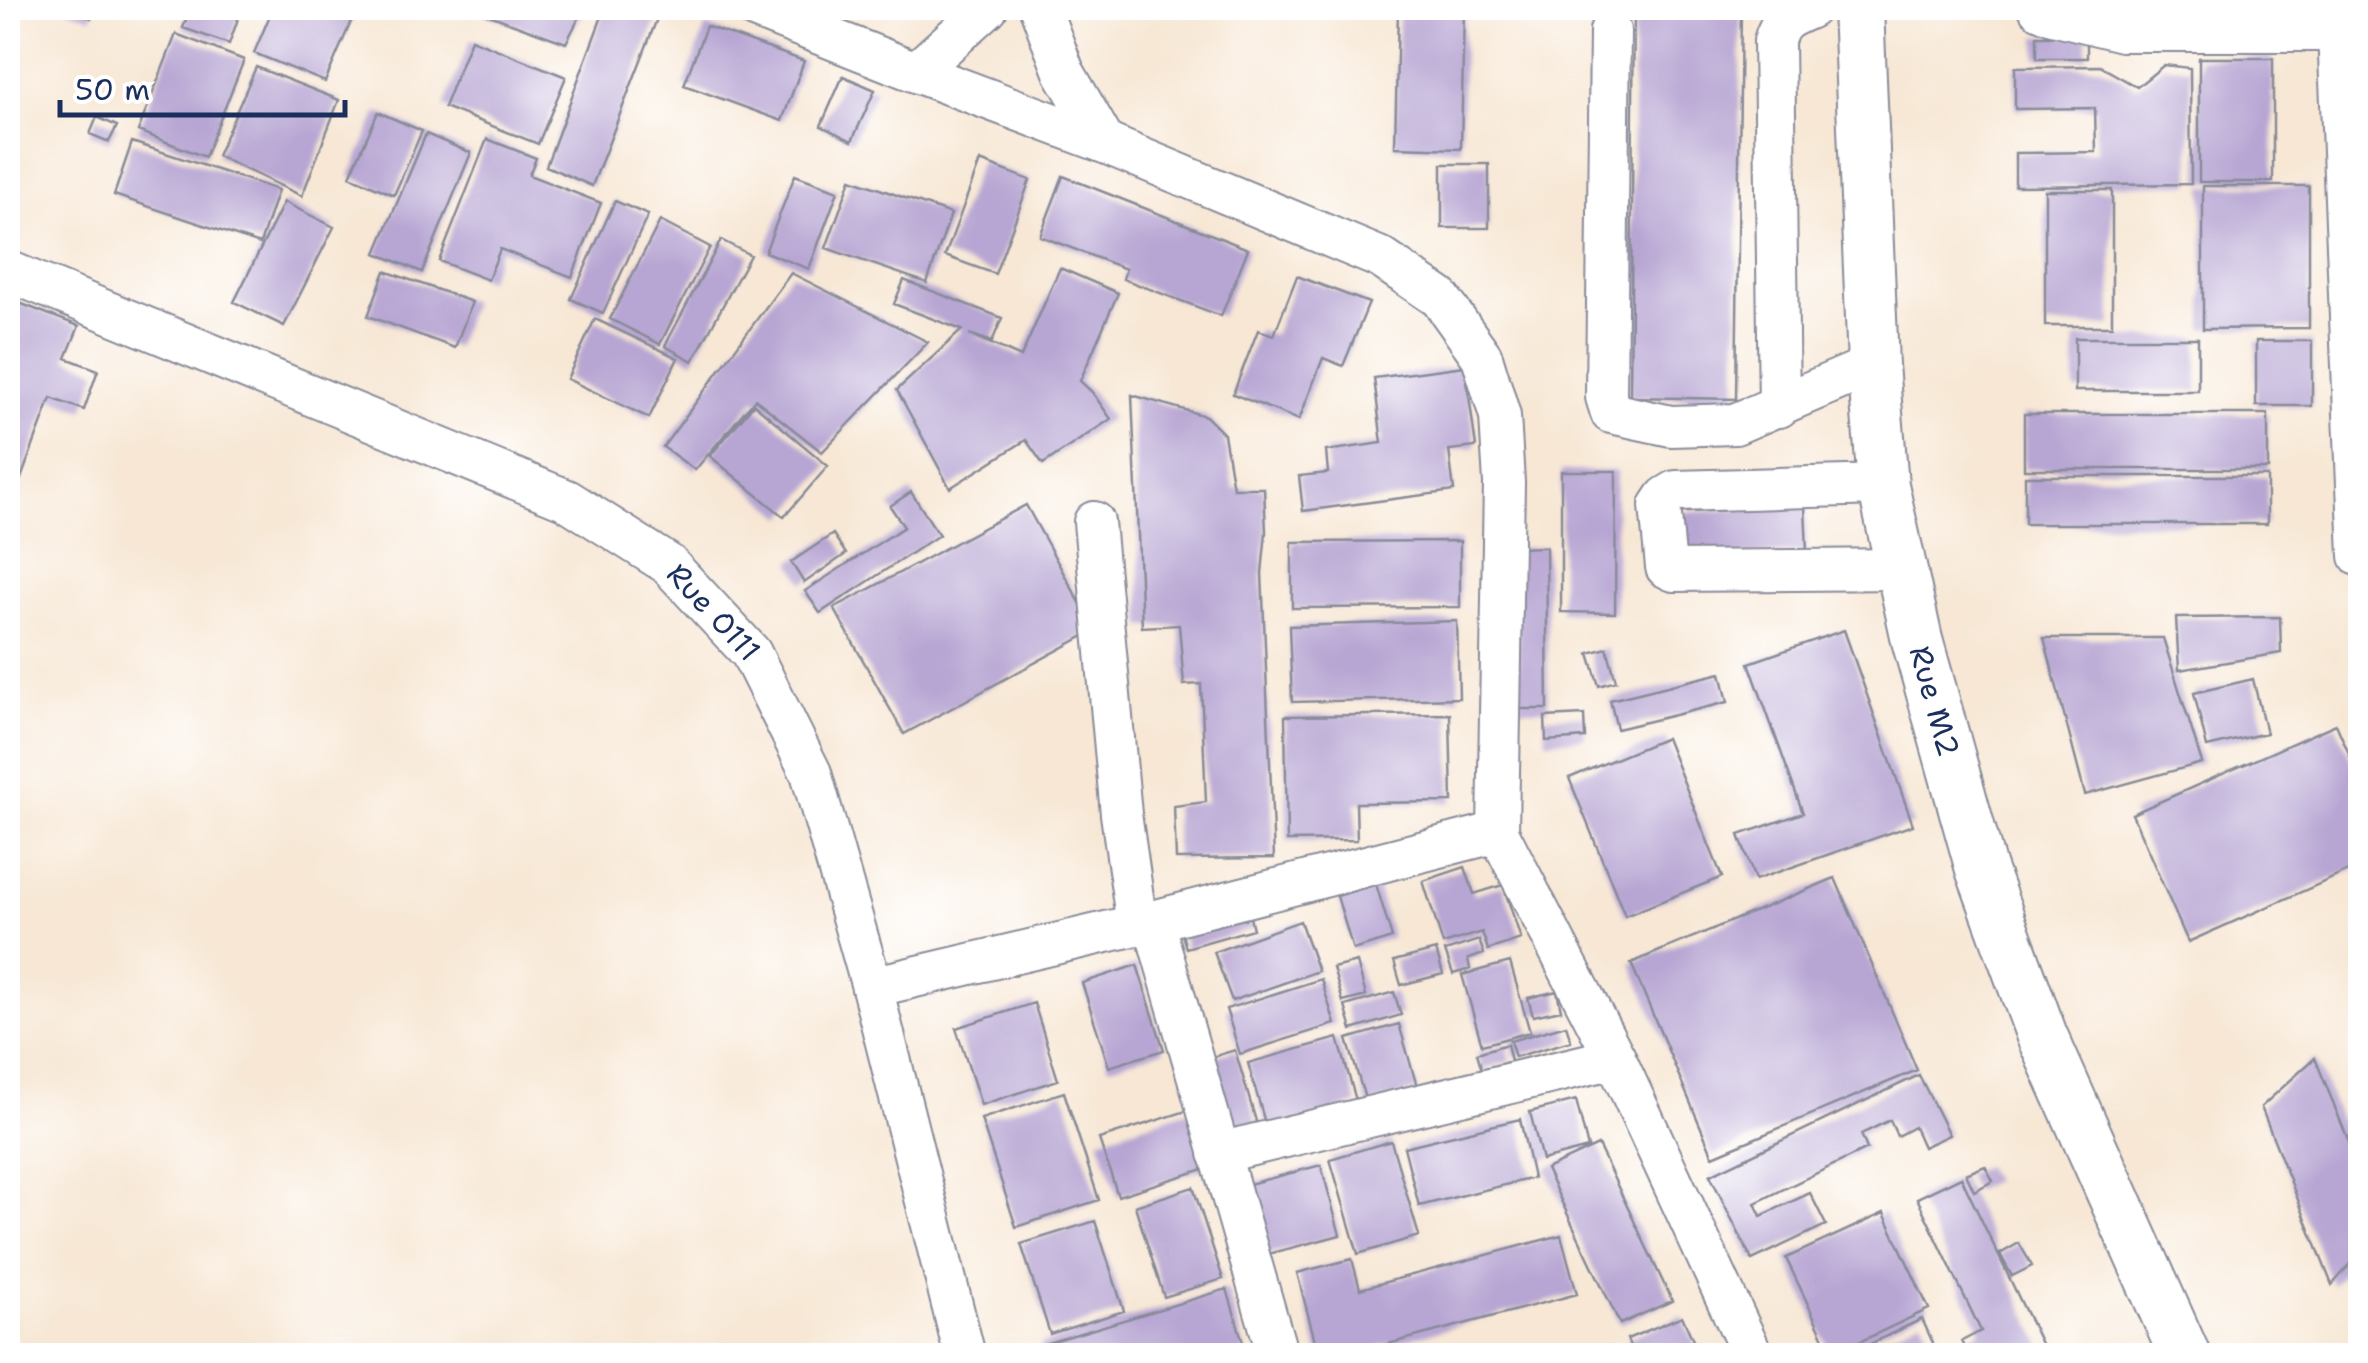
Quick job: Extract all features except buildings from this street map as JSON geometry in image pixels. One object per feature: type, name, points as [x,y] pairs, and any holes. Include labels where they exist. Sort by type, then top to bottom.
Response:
[{"type":"main road","name":"Rue M2","points":[[1858,8],[1872,365],[1882,485],[1916,640],[1981,869],[2042,1036],[2185,1356]]},
{"type":"street","points":[[754,8],[1105,143],[1381,258],[1440,298],[1482,357],[1500,416],[1504,483],[1498,832],[1614,1058],[1753,1356]]},
{"type":"street","points":[[916,72],[986,8]]},
{"type":"street","points":[[1040,8],[1064,72],[1105,143]]},
{"type":"street","points":[[1780,407],[1774,42],[1778,28],[1787,18],[1810,8]]},
{"type":"street","points":[[2039,8],[2122,32],[2337,20],[2360,556]]},
{"type":"street","points":[[1610,31],[1606,397],[1611,413],[1670,426],[1735,424],[1872,365]]},
{"type":"street","name":"Rue O111","points":[[8,272],[567,500],[668,564],[751,653],[810,773],[872,987],[965,1356]]},
{"type":"street","points":[[1882,485],[1676,492],[1660,506],[1666,567],[1674,571],[1902,569]]},
{"type":"street","points":[[1094,522],[1121,814],[1145,923],[1219,1153],[1278,1356]]},
{"type":"street","points":[[872,987],[1145,923],[1498,832]]},
{"type":"street","points":[[1219,1153],[1614,1058]]}]
